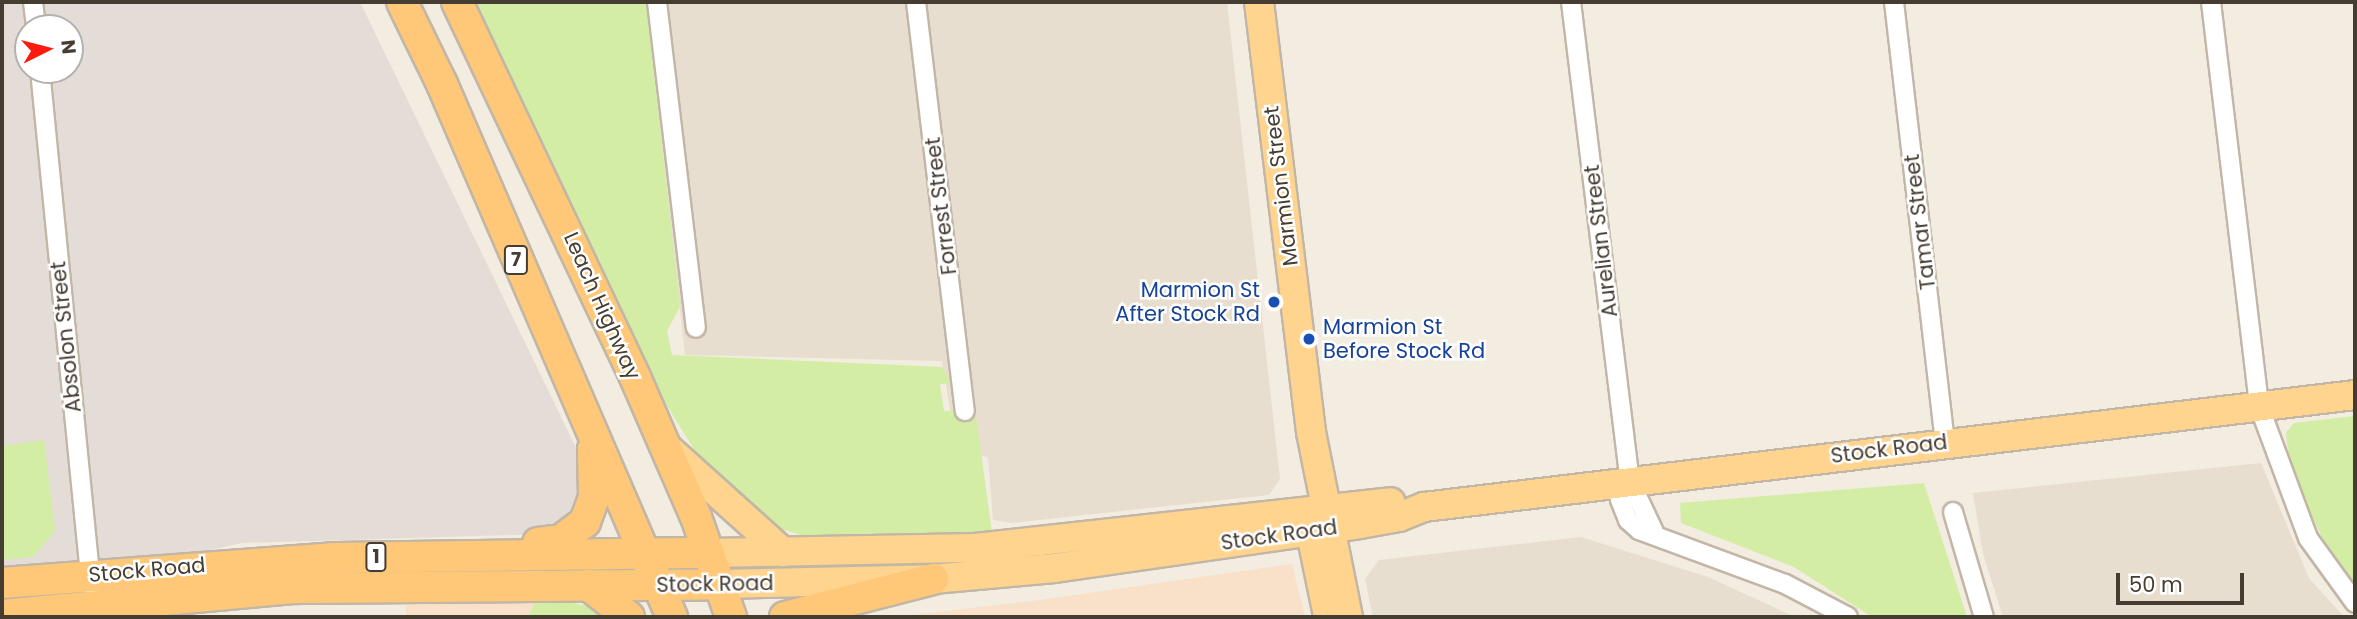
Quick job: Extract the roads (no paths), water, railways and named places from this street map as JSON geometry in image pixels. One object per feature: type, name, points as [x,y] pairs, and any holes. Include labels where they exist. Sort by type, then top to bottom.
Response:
[{"type":"highway","name":"7","points":[[402,2],[442,83],[672,617]]},
{"type":"highway","name":"Leach Highway","points":[[457,2],[564,221],[664,445],[709,553],[731,617]]},
{"type":"highway","points":[[483,555],[515,545],[561,540],[585,522],[594,497],[592,435]]},
{"type":"highway","name":"Stock Road","points":[[2,583],[282,560],[644,551],[709,553]]},
{"type":"highway","points":[[785,617],[933,579]]},
{"type":"highway","name":"Stock Road","points":[[2,615],[93,604],[305,587],[719,584]]},
{"type":"highway","points":[[588,585],[629,617]]},
{"type":"main road","name":"Marmion Street","points":[[1246,2],[1318,519],[1348,617]]},
{"type":"main road","name":"Marmion Street","points":[[1258,2],[1329,617]]},
{"type":"main road","name":"Stock Road","points":[[709,553],[976,548],[1318,519],[1399,517],[1424,507],[2355,396]]},
{"type":"main road","points":[[664,445],[783,552]]},
{"type":"main road","name":"Stock Road","points":[[719,584],[933,579],[1091,563],[1318,519]]},
{"type":"street","points":[[657,2],[696,328]]},
{"type":"street","name":"Forrest Street","points":[[916,2],[965,411]]},
{"type":"street","name":"Aurelian Street","points":[[1572,2],[1630,481],[1654,532],[1785,584],[1848,617]]},
{"type":"street","name":"Tamar Street","points":[[1894,2],[1945,443]]},
{"type":"street","points":[[2211,2],[2259,406],[2308,538],[2355,603]]},
{"type":"street","name":"Absolon Street","points":[[41,84],[93,604]]},
{"type":"street","points":[[1953,512],[1984,617]]},
{"type":"place","name":"Marmion St After Stock Rd","points":[[1274,302]]},
{"type":"place","name":"Marmion St Before Stock Rd","points":[[1309,339]]}]
